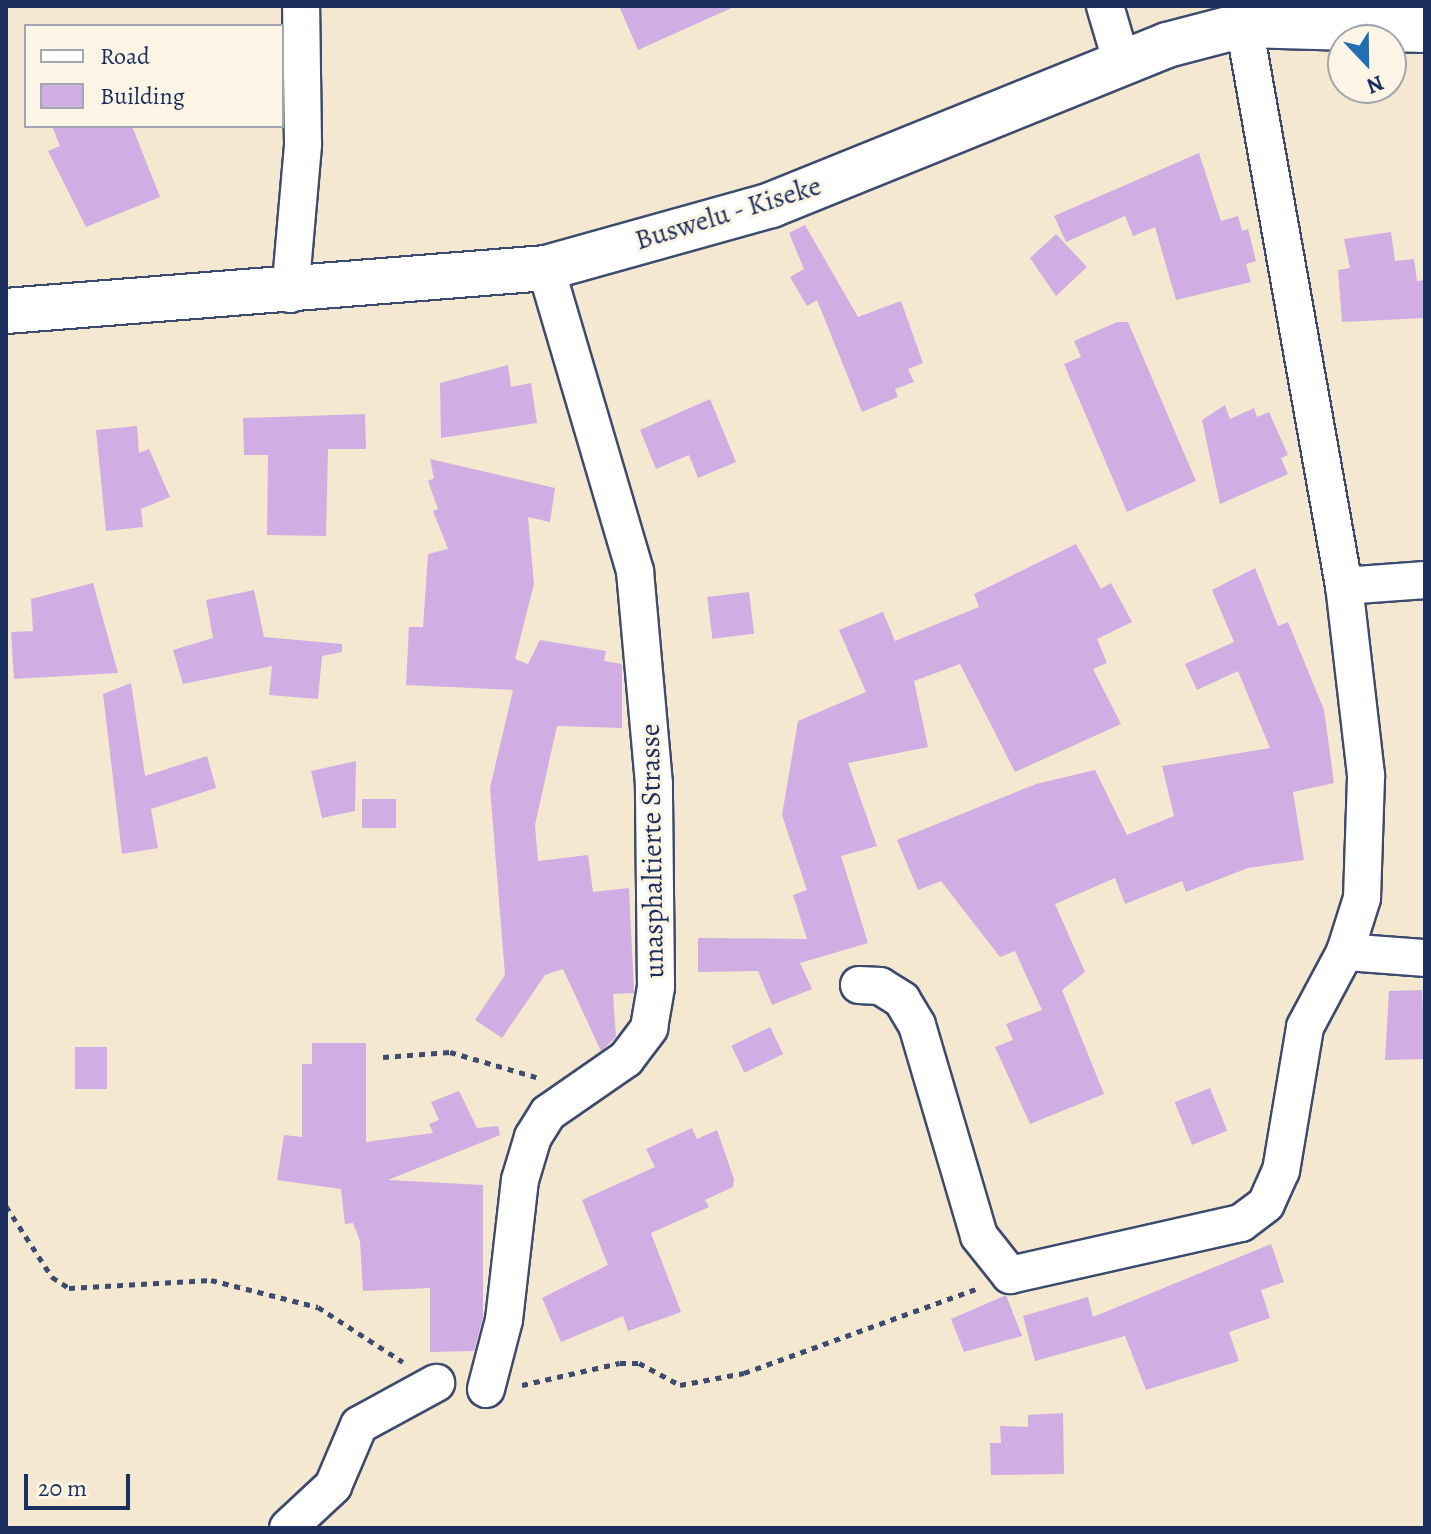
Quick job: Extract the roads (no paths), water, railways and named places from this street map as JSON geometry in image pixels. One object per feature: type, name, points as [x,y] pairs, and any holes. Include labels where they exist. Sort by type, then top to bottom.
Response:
[{"type":"main road","name":"Buswelu - Kiseke","points":[[6,311],[290,294],[546,268],[771,205],[1121,60],[1244,25],[1425,30]]},
{"type":"street","points":[[290,294],[303,144],[301,6]]},
{"type":"street","points":[[1105,6],[1121,60]]},
{"type":"street","points":[[859,985],[880,986],[902,1000],[917,1025],[979,1236],[1010,1275],[1241,1223],[1266,1204],[1281,1171],[1305,1027],[1345,952],[1362,898],[1366,775],[1344,586],[1244,25]]},
{"type":"street","name":"unasphaltierte Strasse","points":[[486,1389],[504,1320],[520,1180],[548,1113],[626,1059],[649,1028],[656,987],[654,784],[635,571],[546,268]]},
{"type":"street","points":[[1344,586],[1425,580]]},
{"type":"street","points":[[1345,952],[1425,958]]},
{"type":"street","points":[[288,1528],[333,1486],[359,1425],[436,1383]]}]
